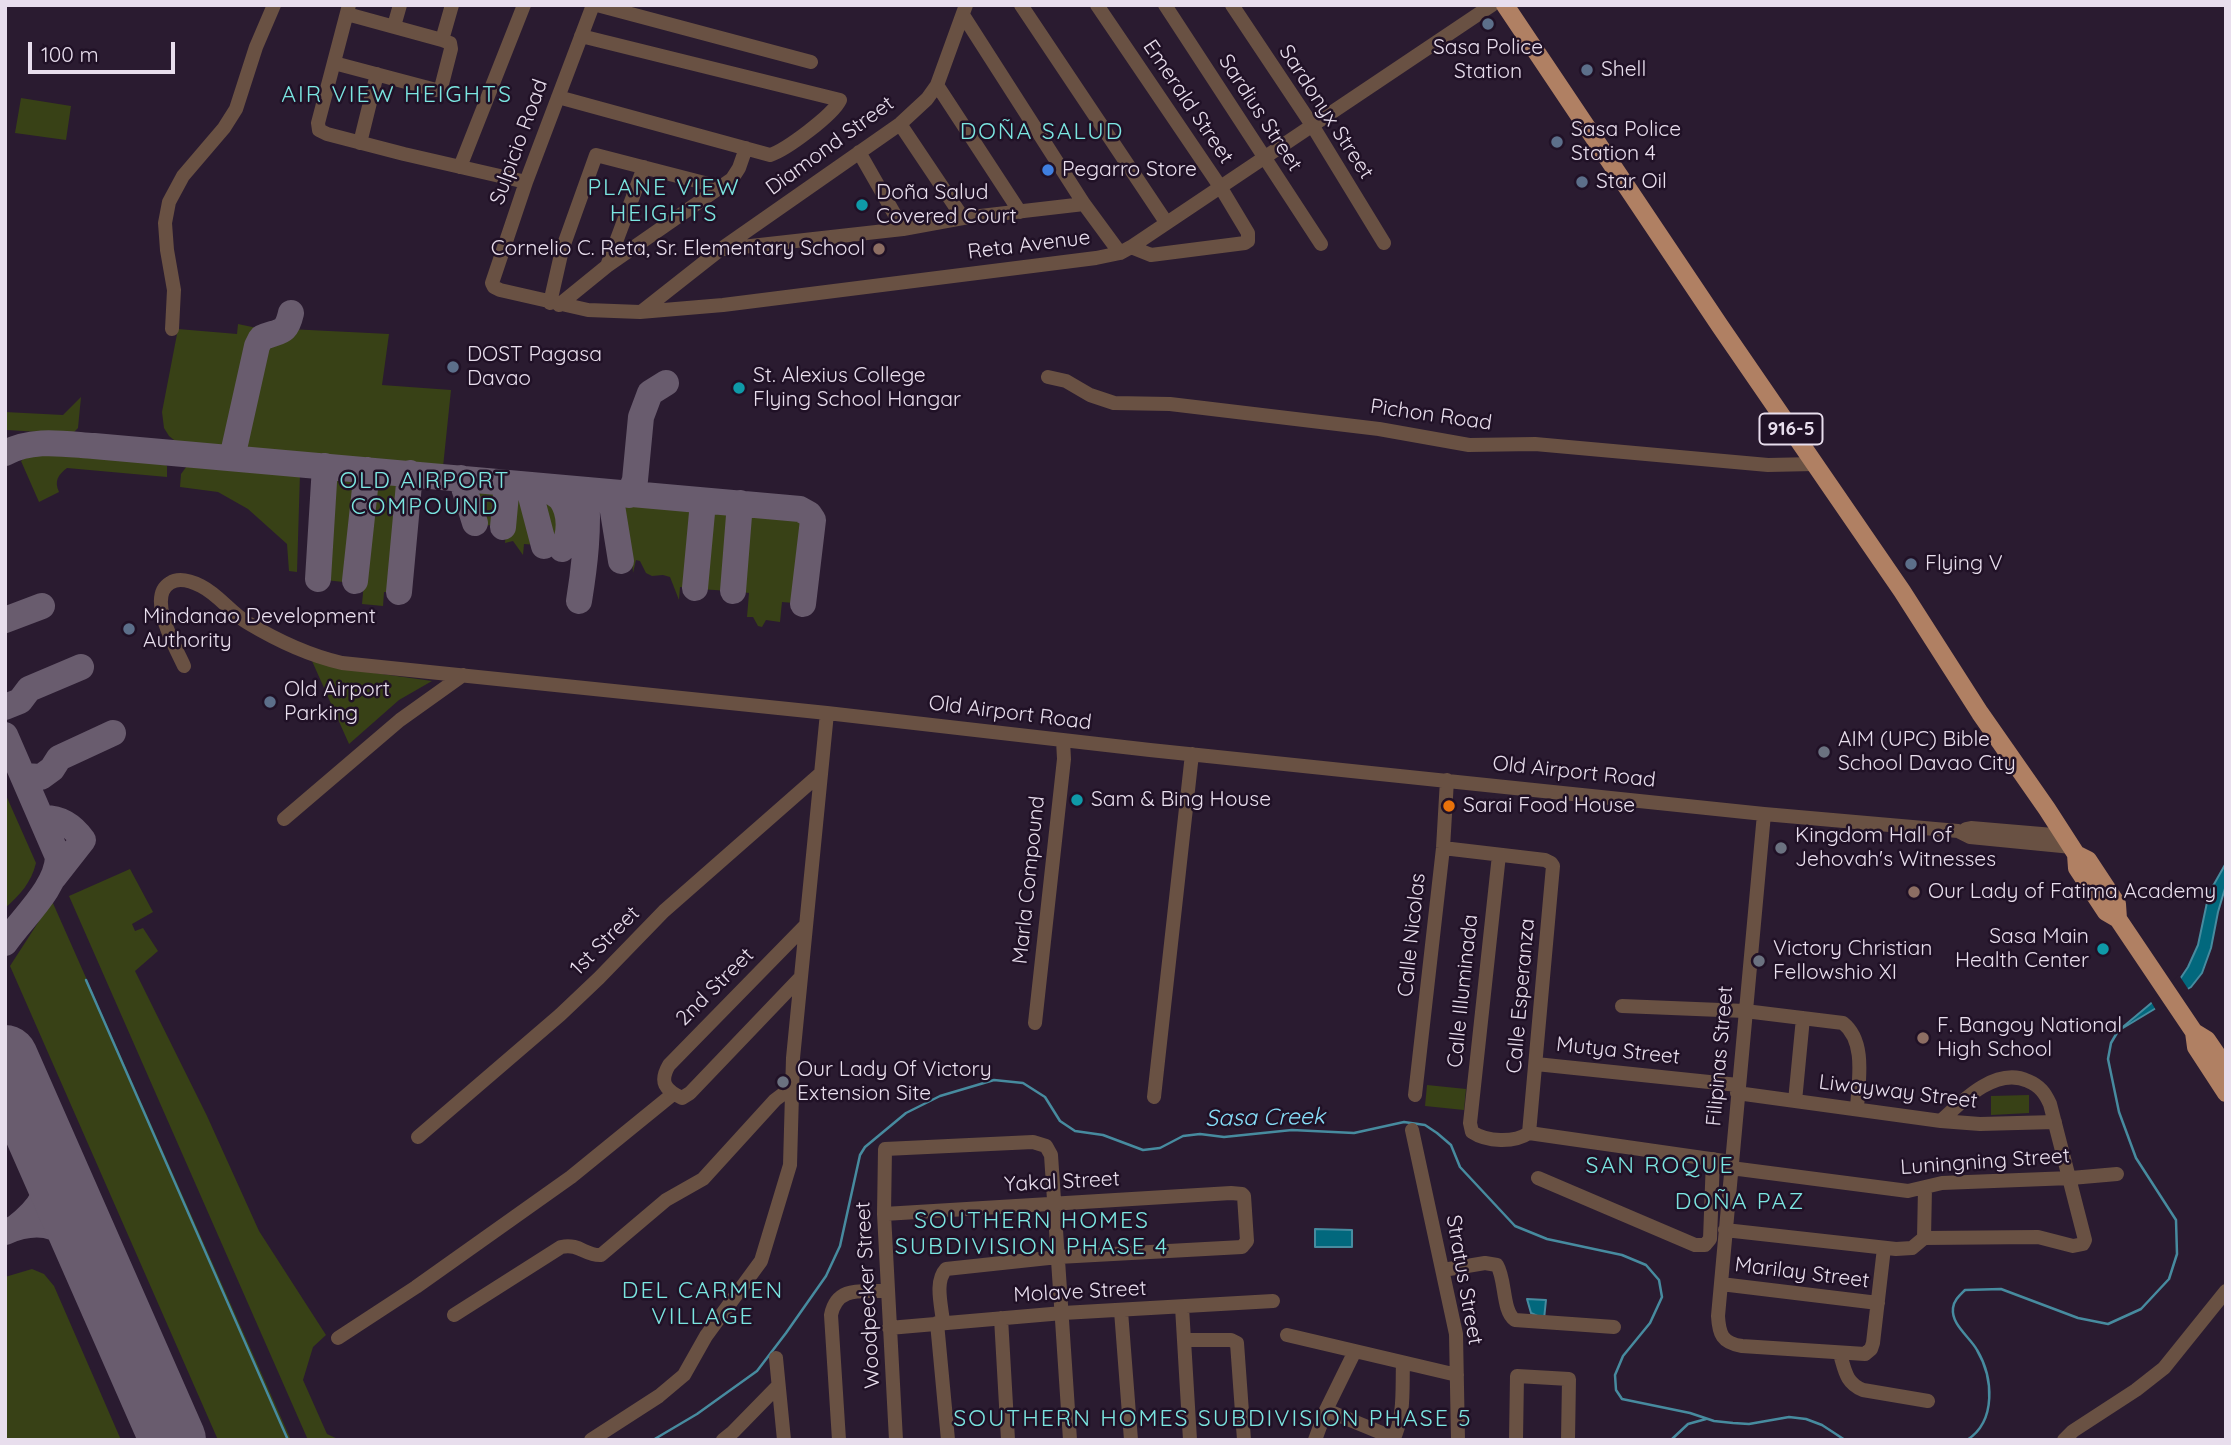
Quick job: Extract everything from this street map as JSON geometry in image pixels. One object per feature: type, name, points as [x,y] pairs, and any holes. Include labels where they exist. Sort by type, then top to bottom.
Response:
[{"type":"main road","name":"916-5","points":[[1505,5],[1902,591],[1980,713],[2071,846],[2077,868],[2106,912],[2118,919],[2194,1032],[2207,1040],[2226,1068]]},
{"type":"main road","name":"916-5","points":[[2194,1032],[2196,1047],[2226,1093]]},
{"type":"street","points":[[172,328],[174,290],[167,250],[166,223],[169,202],[183,176],[224,128],[236,109],[256,47],[274,5]]},
{"type":"street","points":[[394,26],[400,5]]},
{"type":"street","points":[[442,40],[452,5]]},
{"type":"street","points":[[460,167],[524,5]]},
{"type":"street","points":[[595,5],[811,62]]},
{"type":"street","name":"Sulpicio Road","points":[[500,290],[494,287],[492,278],[581,36],[595,5]]},
{"type":"street","points":[[1021,5],[1166,222]]},
{"type":"street","name":"Emerald Street","points":[[1097,5],[1248,231],[1248,241],[1151,255],[1125,250]]},
{"type":"street","name":"Sardius Street","points":[[1165,5],[1321,244]]},
{"type":"street","name":"Sardonyx Street","points":[[1232,5],[1312,125],[1384,243]]},
{"type":"street","name":"Reta Avenue","points":[[500,290],[588,310],[640,313],[1096,258],[1125,250],[1492,5]]},
{"type":"street","points":[[334,63],[439,89],[451,49],[450,43],[348,10],[334,63],[318,127],[327,134],[360,143],[526,182]]},
{"type":"street","points":[[965,10],[1084,204],[1125,250]]},
{"type":"street","name":"Diamond Street","points":[[640,313],[721,249],[900,124],[927,99],[937,85],[965,10]]},
{"type":"street","points":[[558,97],[770,155],[831,114],[840,100],[581,36]]},
{"type":"street","points":[[360,143],[377,74]]},
{"type":"street","points":[[937,85],[1020,212]]},
{"type":"street","points":[[900,124],[963,218]]},
{"type":"street","points":[[555,304],[720,187],[736,174],[746,149]]},
{"type":"street","points":[[859,152],[903,229]]},
{"type":"street","points":[[555,304],[562,250],[596,155],[720,187]]},
{"type":"street","points":[[607,266],[643,167]]},
{"type":"street","points":[[721,249],[903,229],[963,218],[1084,204]]},
{"type":"street","name":"Pichon Road","points":[[1048,377],[1066,381],[1090,396],[1114,403],[1170,404],[1379,429],[1469,445],[1535,444],[1768,465],[1814,464]]},
{"type":"street","name":"Old Airport Road","points":[[184,666],[160,606],[164,589],[169,583],[183,580],[199,585],[244,620],[293,648],[364,666],[1764,814],[1958,831],[1970,837],[2071,846]]},
{"type":"street","points":[[284,819],[400,720],[463,675]]},
{"type":"street","points":[[591,1440],[659,1396],[684,1375],[698,1347],[761,1261],[790,1165],[791,1088],[799,979],[827,713]]},
{"type":"street","name":"Marla Compound","points":[[1035,1023],[1064,759],[1063,740]]},
{"type":"street","points":[[1154,1097],[1192,754]]},
{"type":"street","name":"1st Street","points":[[418,1137],[560,1014],[664,911],[820,774]]},
{"type":"street","name":"Calle Nicolas","points":[[1415,1095],[1443,848],[1447,780]]},
{"type":"street","name":"Filipinas Street","points":[[1764,814],[1731,1165],[1719,1331],[1726,1342],[1742,1346],[1840,1354]]},
{"type":"street","points":[[1443,848],[1499,855]]},
{"type":"street","name":"Calle Esperanza","points":[[1499,855],[1545,860],[1551,863],[1553,873],[1529,1133]]},
{"type":"street","name":"Calle Illuminada","points":[[1472,1132],[1499,855]]},
{"type":"street","name":"2nd Street","points":[[673,1094],[663,1082],[666,1070],[681,1051],[805,926]]},
{"type":"street","points":[[338,1338],[416,1287],[570,1177],[673,1094],[682,1098],[690,1093],[799,979]]},
{"type":"street","points":[[1622,1006],[1745,1011],[1843,1023],[1852,1033],[1858,1051],[1857,1109]]},
{"type":"street","points":[[1795,1101],[1803,1018]]},
{"type":"street","name":"Mutya Street","points":[[1535,1064],[1738,1089]]},
{"type":"street","points":[[1726,1230],[1905,1250],[1924,1238],[2038,1237],[2073,1246],[2084,1244],[2085,1236],[2055,1122],[2046,1094],[2037,1086],[2014,1076],[2005,1077],[1975,1092],[1941,1121]]},
{"type":"street","points":[[454,1315],[561,1247],[572,1245],[591,1254],[601,1255],[666,1200],[698,1184],[775,1100],[791,1088]]},
{"type":"street","name":"Liwayway Street","points":[[1738,1089],[1795,1101],[1941,1121],[1980,1124],[2055,1122]]},
{"type":"street","name":"Stratus Street","points":[[1412,1130],[1456,1334],[1458,1440]]},
{"type":"street","name":"Luningning Street","points":[[1472,1132],[1479,1136],[1510,1140],[1529,1133],[1713,1159],[1731,1165],[1896,1190],[1925,1188],[1942,1182],[2117,1174]]},
{"type":"street","name":"Woodpecker Street","points":[[896,1440],[884,1214],[885,1149],[1039,1143],[1049,1149],[1055,1204]]},
{"type":"street","points":[[1538,1178],[1695,1245],[1705,1245],[1710,1239],[1713,1159]]},
{"type":"street","points":[[1924,1238],[1925,1188]]},
{"type":"street","name":"Yakal Street","points":[[884,1214],[1231,1193],[1242,1194],[1245,1201],[1246,1245],[1238,1248],[1058,1257]]},
{"type":"street","points":[[1055,1204],[1070,1440]]},
{"type":"street","points":[[1884,1248],[1873,1343],[1868,1352],[1861,1355],[1840,1354],[1847,1379],[1857,1388],[1928,1401]]},
{"type":"street","points":[[947,1440],[940,1323],[941,1276],[946,1269],[1058,1257]]},
{"type":"street","points":[[1443,1270],[1485,1263],[1497,1265],[1502,1275],[1509,1315],[1515,1320],[1614,1327]]},
{"type":"street","name":"Marilay Street","points":[[1721,1284],[1878,1303]]},
{"type":"street","points":[[839,1440],[831,1315],[833,1304],[838,1297],[848,1293],[887,1291]]},
{"type":"street","points":[[2064,1440],[2164,1368],[2226,1291]]},
{"type":"street","name":"Molave Street","points":[[889,1328],[1063,1313],[1273,1301]]},
{"type":"street","points":[[1182,1307],[1190,1440]]},
{"type":"street","points":[[1121,1311],[1131,1440]]},
{"type":"street","points":[[1001,1318],[1008,1440]]},
{"type":"street","points":[[1287,1335],[1457,1375]]},
{"type":"street","points":[[1184,1340],[1231,1340],[1237,1343],[1244,1440]]},
{"type":"street","points":[[1315,1440],[1326,1410],[1355,1351]]},
{"type":"street","points":[[776,1358],[784,1440]]},
{"type":"street","points":[[1326,1410],[1393,1439],[1401,1418],[1403,1363]]},
{"type":"street","points":[[1516,1440],[1517,1376],[1569,1378],[1569,1440]]},
{"type":"street","points":[[723,1440],[778,1386]]},
{"type":"green space","points":[[21,98],[71,106],[66,140],[15,133]]},
{"type":"green space","points":[[238,324],[257,328],[230,442],[223,448],[179,444],[164,428],[162,412],[178,329],[237,334]]},
{"type":"green space","points":[[289,329],[389,334],[382,385],[451,390],[443,467],[239,448],[260,348]]},
{"type":"green space","points":[[81,397],[78,428],[72,434],[7,430],[5,412],[63,415]]},
{"type":"green space","points":[[47,451],[160,461],[167,466],[167,477],[67,468],[58,478],[59,492],[39,502],[21,461],[30,454]]},
{"type":"green space","points":[[189,463],[300,473],[297,572],[289,571],[287,544],[248,509],[218,492],[180,487],[181,474]]},
{"type":"green space","points":[[340,476],[359,479],[362,487],[353,583],[325,580],[332,483]]},
{"type":"green space","points":[[372,480],[400,482],[405,486],[396,592],[384,592],[383,606],[362,604],[364,582],[360,581],[368,487]]},
{"type":"green space","points":[[475,488],[496,490],[502,495],[500,526],[485,525],[478,520],[473,506]]},
{"type":"green space","points":[[514,492],[528,497],[538,545],[524,544],[523,555],[513,541],[505,543],[509,497]]},
{"type":"green space","points":[[542,495],[555,499],[564,517],[563,538],[555,548],[549,547],[538,499]]},
{"type":"green space","points":[[615,501],[700,509],[691,588],[680,587],[679,600],[670,577],[646,573],[640,561],[636,560],[633,573],[632,560],[626,560]]},
{"type":"green space","points":[[708,510],[737,513],[734,548],[731,548],[730,561],[733,561],[730,591],[699,589]]},
{"type":"green space","points":[[743,513],[803,518],[808,525],[800,600],[794,603],[782,602],[780,622],[766,620],[762,627],[758,626],[753,617],[747,617],[749,593],[736,591],[739,562],[743,562],[745,549],[740,548]]},
{"type":"green space","points":[[312,661],[346,669],[432,681],[399,700],[349,744]]},
{"type":"green space","points":[[5,793],[36,863],[24,888],[5,908]]},
{"type":"green space","points":[[130,869],[153,912],[132,924],[135,931],[143,928],[158,951],[135,971],[207,1116],[259,1231],[326,1335],[313,1347],[303,1380],[327,1434],[340,1440],[308,1440],[69,896]]},
{"type":"green space","points":[[52,901],[291,1440],[218,1440],[10,966]]},
{"type":"green space","points":[[1427,1085],[1466,1089],[1464,1110],[1425,1106]]},
{"type":"green space","points":[[2029,1095],[2029,1113],[1991,1115],[1991,1096]]},
{"type":"green space","points":[[32,1269],[44,1274],[54,1286],[121,1440],[5,1440],[5,1277]]},
{"type":"water","points":[[2226,863],[2226,885],[2211,948],[2202,973],[2191,987],[2118,1031],[2180,979],[2188,967],[2198,945],[2209,893]]},
{"type":"water","points":[[1315,1229],[1352,1230],[1352,1247],[1315,1247]]},
{"type":"water","points":[[1527,1299],[1546,1300],[1544,1319],[1531,1313]]},
{"type":"pier","points":[[2179,975],[2190,992],[2157,1012],[2150,1000]]},
{"type":"waterway","points":[[86,980],[288,1440]]},
{"type":"waterway","name":"Sasa Creek","points":[[1967,1440],[1977,1432],[1988,1410],[1989,1385],[1974,1345],[1953,1314],[1955,1303],[1965,1290],[2001,1289],[2078,1318],[2108,1324],[2141,1309],[2169,1279],[2177,1254],[2176,1220],[2136,1158],[2119,1112],[2108,1059],[2111,1043],[2118,1031]]},
{"type":"waterway","name":"Sasa Creek","points":[[653,1440],[697,1414],[757,1371],[786,1333],[826,1276],[840,1246],[860,1155],[865,1147],[906,1113],[940,1096],[994,1080],[1023,1083],[1045,1097],[1060,1121],[1075,1131],[1103,1135],[1143,1150],[1160,1148],[1183,1136],[1200,1134],[1224,1137],[1292,1130],[1354,1133],[1404,1122],[1425,1125],[1451,1145],[1460,1167],[1515,1226],[1547,1239],[1622,1255],[1646,1265],[1659,1280],[1662,1297],[1650,1323],[1623,1356],[1615,1375],[1616,1390],[1622,1399],[1690,1413],[1714,1421],[1749,1424],[1789,1417],[1806,1419],[1822,1425],[1845,1440]]},
{"type":"waterway","points":[[1671,1440],[1688,1424],[1706,1419]]},
{"type":"taxiway","points":[[232,458],[257,346],[261,338],[284,328],[291,313]]},
{"type":"taxiway","points":[[629,495],[635,480],[641,417],[650,393],[666,383]]},
{"type":"taxiway","points":[[5,453],[26,445],[71,444],[800,509],[813,520],[803,604]]},
{"type":"taxiway","points":[[318,579],[325,466]]},
{"type":"taxiway","points":[[355,581],[367,470]]},
{"type":"taxiway","points":[[399,592],[410,473]]},
{"type":"taxiway","points":[[461,478],[475,523]]},
{"type":"taxiway","points":[[503,527],[507,483]]},
{"type":"taxiway","points":[[528,485],[544,546]]},
{"type":"taxiway","points":[[542,486],[561,499],[567,511],[568,531],[562,549]]},
{"type":"taxiway","points":[[579,601],[586,546],[586,491]]},
{"type":"taxiway","points":[[610,493],[621,561]]},
{"type":"taxiway","points":[[695,588],[703,502]]},
{"type":"taxiway","points":[[733,591],[740,503]]},
{"type":"taxiway","points":[[5,620],[42,606]]},
{"type":"taxiway","points":[[5,707],[20,701],[29,689],[81,667]]},
{"type":"taxiway","points":[[23,776],[41,777],[52,769],[59,758],[113,733]]},
{"type":"taxiway","points":[[5,735],[58,857],[52,880],[5,943]]},
{"type":"taxiway","points":[[42,818],[66,823],[83,840],[54,877]]},
{"type":"taxiway","points":[[15,1228],[38,1206],[46,1190],[49,1158]]},
{"type":"taxiway","points":[[5,1232],[32,1225],[54,1227],[74,1239],[93,1258]]},
{"type":"runway","points":[[5,1058],[173,1440]]},
{"type":"place","name":"Sasa Police Station","points":[[1488,24]]},
{"type":"place","name":"Shell","points":[[1587,70]]},
{"type":"place","name":"Sasa Police Station 4","points":[[1557,142]]},
{"type":"place","name":"Pegarro Store","points":[[1048,170]]},
{"type":"place","name":"Star Oil","points":[[1582,182]]},
{"type":"place","name":"Doña Salud Covered Court","points":[[862,205]]},
{"type":"place","name":"Cornelio C. Reta, Sr. Elementary School","points":[[879,249]]},
{"type":"place","name":"DOST Pagasa Davao","points":[[453,367]]},
{"type":"place","name":"St. Alexius College Flying School Hangar","points":[[739,388]]},
{"type":"place","name":"Flying V","points":[[1911,564]]},
{"type":"place","name":"Mindanao Development Authority","points":[[129,629]]},
{"type":"place","name":"Old Airport Parking","points":[[270,702]]},
{"type":"place","name":"AIM (UPC) Bible School Davao City","points":[[1824,752]]},
{"type":"place","name":"Sam & Bing House","points":[[1077,800]]},
{"type":"place","name":"Sarai Food House","points":[[1449,806]]},
{"type":"place","name":"Kingdom Hall of Jehovah's Witnesses","points":[[1781,848]]},
{"type":"place","name":"Our Lady of Fatima Academy","points":[[1914,892]]},
{"type":"place","name":"Sasa Main Health Center","points":[[2103,949]]},
{"type":"place","name":"Victory Christian Fellowshio XI","points":[[1759,961]]},
{"type":"place","name":"F. Bangoy National High School","points":[[1923,1038]]},
{"type":"place","name":"Our Lady Of Victory Extension Site","points":[[783,1082]]},
{"type":"district","name":"AIR VIEW HEIGHTS","points":[[397,95]]},
{"type":"district","name":"DOÑA SALUD","points":[[1042,132]]},
{"type":"district","name":"PLANE VIEW HEIGHTS","points":[[664,201]]},
{"type":"district","name":"OLD AIRPORT COMPOUND","points":[[425,494]]},
{"type":"district","name":"SAN ROQUE","points":[[1660,1166]]},
{"type":"district","name":"DOÑA PAZ","points":[[1740,1202]]},
{"type":"district","name":"SOUTHERN HOMES SUBDIVISION PHASE 4","points":[[1032,1234]]},
{"type":"district","name":"DEL CARMEN VILLAGE","points":[[703,1304]]},
{"type":"district","name":"SOUTHERN HOMES SUBDIVISION PHASE 5","points":[[1213,1419]]}]
